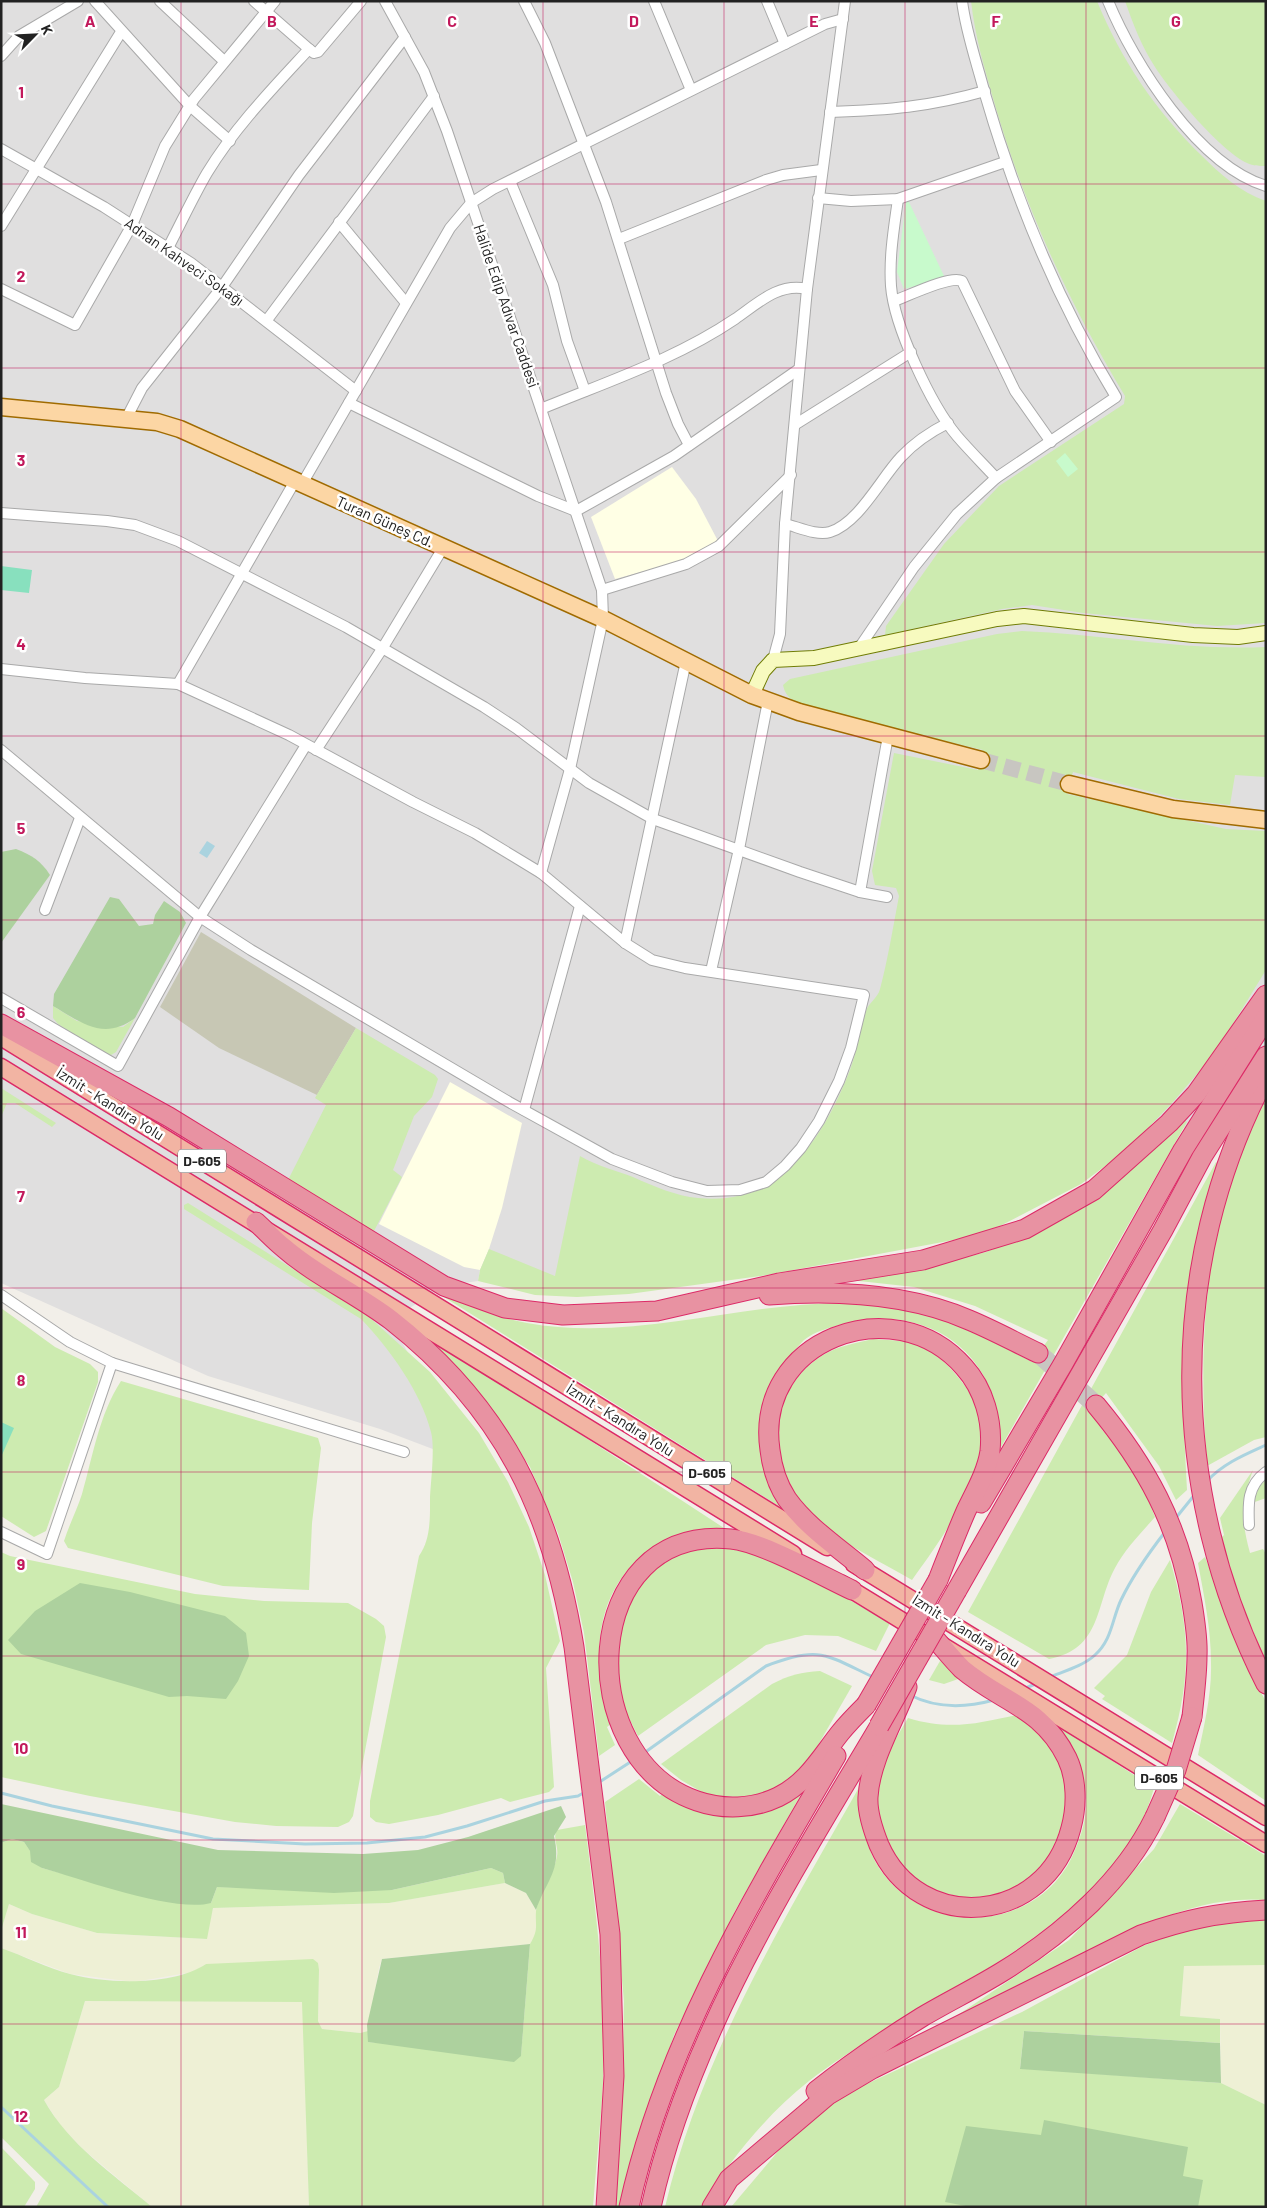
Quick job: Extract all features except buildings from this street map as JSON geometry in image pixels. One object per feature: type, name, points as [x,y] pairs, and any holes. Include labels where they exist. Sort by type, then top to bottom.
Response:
[{"type":"highway","points":[[1,1024],[169,1117],[444,1286],[505,1308],[563,1315],[657,1311],[713,1300],[779,1283],[923,1260],[1025,1229],[1060,1211],[1094,1190],[1169,1124],[1196,1094],[1266,995]]},
{"type":"highway","points":[[629,2207],[636,2174],[677,2052],[737,1930],[1073,1347],[1166,1179],[1266,1018]]},
{"type":"highway","name":"İzmit - Kandıra Yolu","points":[[1,1037],[1266,1817]]},
{"type":"highway","points":[[651,2207],[657,2179],[699,2056],[732,1985],[884,1728],[918,1658],[1159,1238],[1202,1157],[1266,1056]]},
{"type":"highway","name":"İzmit - Kandıra Yolu","points":[[1,1067],[937,1641]]},
{"type":"highway","points":[[1266,1076],[1248,1109],[1225,1165],[1207,1228],[1197,1277],[1193,1330],[1194,1440],[1204,1505],[1213,1546],[1236,1618],[1266,1684]]},
{"type":"highway","points":[[256,1222],[285,1249],[371,1305],[427,1350],[457,1382],[500,1436],[526,1481],[548,1536],[558,1566],[574,1647],[610,1934],[614,2076],[606,2207]]},
{"type":"highway","points":[[713,1300],[808,1292],[885,1296],[926,1305],[968,1319],[1038,1353]]},
{"type":"highway","points":[[865,1570],[812,1526],[788,1500],[772,1467],[769,1420],[774,1400],[784,1380],[793,1366],[808,1352],[851,1331],[875,1327],[900,1329],[926,1337],[950,1352],[972,1376],[985,1401],[990,1427],[990,1452],[981,1480],[938,1580]]},
{"type":"highway","points":[[712,2207],[729,2179],[762,2140],[799,2104],[865,2054],[915,2022],[1004,1971],[1075,1917],[1132,1857],[1155,1817],[1176,1770],[1192,1717],[1197,1655],[1188,1583],[1181,1551],[1154,1487],[1123,1438],[1096,1405]]},
{"type":"highway","points":[[852,1590],[758,1546],[732,1539],[695,1540],[661,1553],[645,1565],[633,1580],[622,1599],[609,1637],[609,1668],[618,1720],[634,1751],[648,1769],[678,1795],[711,1806],[737,1807],[762,1804],[779,1797],[808,1776],[841,1731],[866,1705]]},
{"type":"highway","points":[[884,1728],[873,1764],[868,1798],[873,1830],[885,1859],[906,1883],[929,1897],[957,1907],[985,1908],[1019,1898],[1040,1883],[1057,1862],[1068,1840],[1075,1814],[1074,1776],[1067,1759],[1053,1734],[1032,1714],[937,1641]]},
{"type":"highway","name":"İzmit - Kandıra Yolu","points":[[968,1666],[1052,1712],[1266,1844]]},
{"type":"highway","points":[[729,2179],[828,2095],[872,2069],[1141,1935],[1176,1922],[1214,1913],[1266,1910]]},
{"type":"main road","name":"Turan Güneş Cd.","points":[[2,411],[126,418],[157,422],[180,429],[603,619],[686,662],[768,701],[799,712],[981,760]]},
{"type":"main road","points":[[752,694],[763,671],[773,660],[814,658],[997,619],[1024,616],[1193,635],[1238,636],[1266,633]]},
{"type":"main road","points":[[1069,784],[1173,809],[1266,820]]},
{"type":"street","points":[[1,56],[19,36],[78,1]]},
{"type":"street","points":[[95,1],[121,32],[190,106],[230,141]]},
{"type":"street","points":[[160,1],[224,61]]},
{"type":"street","points":[[254,1],[314,53],[318,52],[361,1]]},
{"type":"street","points":[[1,289],[75,325],[132,225],[165,146],[190,106],[224,61],[275,1]]},
{"type":"street","name":"Halide Edip Adıvar Caddesi","points":[[385,1],[424,72],[434,96],[602,590],[603,619],[570,769],[541,873]]},
{"type":"street","points":[[524,1],[544,43],[619,239],[655,362],[678,424],[689,445]]},
{"type":"street","points":[[654,1],[691,90]]},
{"type":"street","points":[[767,1],[785,44]]},
{"type":"street","points":[[773,660],[780,634],[785,524],[796,424],[807,289],[821,170],[845,1]]},
{"type":"street","points":[[859,648],[914,567],[957,514],[996,478],[1116,397],[1087,349],[1068,312],[1005,162],[962,1]]},
{"type":"street","points":[[1108,1],[1124,38],[1142,69],[1184,123],[1227,167],[1247,179],[1266,186]]},
{"type":"street","points":[[178,684],[241,574],[349,403],[450,228],[471,203],[583,143],[825,24],[843,19]]},
{"type":"street","points":[[1,226],[35,168],[121,32]]},
{"type":"street","points":[[126,418],[142,388],[222,287],[299,175],[405,37]]},
{"type":"street","points":[[168,248],[208,172],[273,87],[309,49]]},
{"type":"street","points":[[830,112],[892,110],[932,105],[985,91]]},
{"type":"street","points":[[267,320],[434,96]]},
{"type":"street","name":"Adnan Kahveci Sokağı","points":[[1,149],[168,248],[267,320],[356,391]]},
{"type":"street","points":[[818,198],[851,201],[898,198],[1005,162]]},
{"type":"street","points":[[619,239],[766,180],[783,175],[821,170]]},
{"type":"street","points":[[510,181],[553,285],[567,341],[585,391]]},
{"type":"street","points":[[898,198],[890,264],[894,301],[911,352],[929,391],[956,435],[996,478]]},
{"type":"street","points":[[339,222],[406,304]]},
{"type":"street","points":[[894,301],[947,281],[958,279],[962,281],[1015,391],[1051,442]]},
{"type":"street","points":[[541,409],[655,362],[714,333],[782,289],[798,287],[807,289]]},
{"type":"street","points":[[796,424],[911,352]]},
{"type":"street","points":[[349,403],[530,492],[576,511],[689,445],[799,369]]},
{"type":"street","points":[[785,524],[812,531],[828,532],[838,528],[874,492],[912,447],[948,423]]},
{"type":"street","points":[[602,590],[686,564],[719,546],[791,475]]},
{"type":"street","points":[[1,513],[39,514],[136,526],[178,541],[346,627],[492,712],[589,783],[653,819],[860,892],[887,898]]},
{"type":"street","points":[[316,750],[382,649],[443,548]]},
{"type":"street","points":[[625,943],[686,662]]},
{"type":"street","points":[[1,669],[85,678],[178,684],[237,710],[475,833],[541,873],[625,943],[652,960],[864,995],[852,1048],[819,1121],[785,1166],[766,1182],[740,1190],[708,1191],[672,1182],[612,1158],[524,1110],[322,993],[200,917],[1,750]]},
{"type":"street","points":[[710,971],[739,850],[768,701]]},
{"type":"street","points":[[860,892],[888,736]]},
{"type":"street","points":[[1,998],[118,1066],[200,917],[306,745]]},
{"type":"street","points":[[45,910],[80,818]]},
{"type":"street","points":[[524,1110],[580,906]]},
{"type":"street","points":[[1,1295],[70,1342],[112,1363],[404,1452]]},
{"type":"street","points":[[1,1532],[47,1554],[112,1363]]},
{"type":"street","points":[[1249,1525],[1248,1503],[1250,1492],[1254,1483],[1266,1472]]},
{"type":"shaded area","points":[[1,1],[1266,1],[1266,1145],[1113,1114],[555,1276],[480,1270],[478,1281],[444,1286],[391,1320],[435,1406],[438,1451],[380,1429],[208,1376],[1,1283]]},
{"type":"shaded area","points":[[672,467],[696,499],[718,541],[678,562],[615,579],[591,517]]},
{"type":"shaded area","points":[[201,932],[356,1028],[317,1095],[219,1048],[160,1007]]},
{"type":"shaded area","points":[[450,1082],[522,1123],[502,1208],[480,1270],[464,1267],[379,1224]]},
{"type":"shaded area","points":[[505,1883],[526,1893],[536,1910],[537,1933],[530,1944],[382,1959],[368,2031],[360,2033],[322,2029],[318,2021],[319,1970],[206,1964],[193,1972],[134,1982],[70,1974],[1,1948],[1,1931],[9,1904],[32,1914],[97,1933],[206,1939],[213,1908],[389,1903]]},
{"type":"shaded area","points":[[1184,1965],[1266,1965],[1266,2105],[1221,2083],[1220,2019],[1180,2016]]},
{"type":"shaded area","points":[[85,2001],[303,2001],[309,2207],[152,2207],[83,2149],[60,2125],[44,2100],[59,2087]]},
{"type":"green space","points":[[971,1],[1097,1],[1117,44],[1141,84],[1169,121],[1223,176],[1239,188],[1266,201],[1266,623],[1217,626],[1083,613],[1032,605],[1002,609],[885,635],[886,626],[944,544],[999,486],[1124,404],[1125,396],[1068,291],[1020,181],[984,66]]},
{"type":"green space","points":[[1125,1],[1265,1],[1266,166],[1249,164],[1236,156],[1211,134],[1184,105],[1162,78],[1150,59],[1138,35]]},
{"type":"green space","points":[[908,200],[945,278],[904,289],[897,272],[906,201]]},
{"type":"green space","points":[[1065,453],[1078,469],[1068,477],[1056,461]]},
{"type":"green space","points":[[1,566],[32,570],[29,593],[1,590]]},
{"type":"green space","points":[[1022,631],[1205,647],[1266,647],[1266,777],[1235,775],[1230,805],[1179,799],[1073,772],[1067,794],[1226,829],[1266,831],[1266,970],[1215,1053],[1172,1103],[1128,1149],[1081,1184],[1000,1226],[964,1238],[767,1275],[629,1294],[577,1297],[535,1295],[478,1281],[480,1270],[489,1249],[555,1276],[580,1156],[673,1193],[698,1198],[727,1198],[753,1191],[775,1179],[795,1162],[812,1142],[827,1120],[850,1070],[866,1011],[879,992],[888,955],[899,896],[896,888],[875,885],[872,871],[894,753],[978,770],[983,750],[813,709],[790,698],[783,685],[790,679],[997,634]]},
{"type":"green space","points":[[16,849],[36,859],[50,875],[1,943],[1,852]]},
{"type":"green space","points":[[110,897],[119,899],[139,926],[153,924],[155,915],[164,901],[180,912],[186,923],[135,1018],[124,1025],[103,1029],[84,1023],[53,1006],[54,994]]},
{"type":"green space","points":[[53,1006],[77,1021],[123,1027],[135,1018],[116,1052],[111,1055],[102,1052],[58,1024],[53,1018]]},
{"type":"green space","points":[[356,1028],[435,1075],[438,1079],[432,1097],[414,1116],[393,1170],[402,1177],[373,1233],[288,1180],[326,1105],[315,1098]]},
{"type":"green space","points":[[1,1088],[56,1123],[52,1127],[15,1103],[7,1103],[1,1117]]},
{"type":"green space","points":[[1266,1098],[1266,1437],[1254,1440],[1207,1466],[1203,1389],[1204,1350],[1206,1311],[1216,1235],[1225,1197],[1237,1160]]},
{"type":"green space","points":[[1184,1119],[1187,1122],[997,1454],[998,1430],[994,1399],[980,1370],[966,1352],[949,1338],[930,1328],[910,1322],[888,1319],[866,1320],[843,1324],[817,1332],[804,1340],[795,1349],[773,1380],[763,1404],[760,1420],[762,1460],[765,1472],[790,1513],[415,1279],[455,1299],[498,1316],[527,1323],[570,1328],[614,1328],[657,1324],[787,1306],[831,1303],[886,1305],[926,1313],[965,1326],[1032,1362],[1048,1340],[975,1306],[914,1287],[850,1280],[940,1264],[986,1252],[1025,1236]]},
{"type":"green space","points":[[1216,1162],[1218,1165],[1196,1242],[1191,1268],[1185,1324],[1183,1379],[1187,1490],[1176,1500],[1159,1466],[1106,1393],[1090,1411],[1103,1431],[1114,1440],[1150,1496],[1147,1497],[1155,1517],[1128,1548],[1115,1568],[1088,1636],[1079,1646],[1066,1654],[1049,1659],[968,1612]]},
{"type":"green space","points":[[188,1203],[368,1316],[430,1372],[479,1433],[508,1482],[529,1527],[545,1575],[560,1641],[546,1668],[554,1787],[549,1792],[510,1802],[501,1798],[438,1815],[389,1824],[376,1822],[370,1817],[370,1801],[419,1556],[428,1535],[433,1455],[431,1432],[420,1402],[403,1371],[361,1319],[184,1209],[184,1205]]},
{"type":"green space","points":[[1,1308],[55,1347],[90,1364],[98,1372],[98,1382],[46,1531],[34,1537],[1,1516]]},
{"type":"green space","points":[[411,1327],[485,1372],[724,1528],[675,1536],[664,1541],[638,1559],[620,1580],[610,1599],[603,1619],[599,1660],[601,1682],[611,1724],[607,1727],[615,1745],[599,1756],[584,1633],[573,1582],[558,1533],[530,1467],[492,1410]]},
{"type":"green space","points":[[873,1339],[919,1345],[940,1358],[962,1382],[976,1406],[981,1432],[978,1458],[970,1485],[958,1511],[912,1580],[856,1549],[818,1522],[793,1493],[783,1472],[778,1451],[778,1429],[782,1408],[791,1388],[804,1370],[823,1355],[835,1349]]},
{"type":"green space","points":[[121,1381],[318,1438],[321,1448],[312,1523],[309,1590],[223,1586],[68,1548],[64,1541],[82,1494],[102,1422],[113,1394]]},
{"type":"green space","points":[[1,1422],[14,1428],[1,1457]]},
{"type":"green space","points":[[1253,1470],[1244,1502],[1244,1521],[1250,1553],[1263,1549],[1266,1554],[1266,1662],[1241,1603],[1221,1538],[1224,1535],[1220,1518]]},
{"type":"green space","points":[[1266,1479],[1266,1498],[1252,1503],[1255,1492]]},
{"type":"green space","points":[[721,1544],[765,1556],[808,1576],[890,1623],[876,1651],[838,1636],[805,1635],[766,1645],[638,1736],[623,1705],[619,1690],[618,1672],[621,1635],[625,1616],[632,1599],[640,1584],[664,1562],[690,1549]]},
{"type":"green space","points":[[1,1552],[10,1556],[195,1594],[264,1601],[348,1603],[376,1619],[384,1626],[386,1637],[353,1816],[349,1822],[338,1827],[276,1826],[235,1822],[90,1796],[1,1777]]},
{"type":"green space","points":[[1205,1557],[1248,1667],[1266,1702],[1266,1801],[1198,1755],[1207,1710],[1211,1675],[1211,1650],[1198,1563]]},
{"type":"green space","points":[[1170,1560],[1182,1608],[1186,1651],[1183,1695],[1172,1743],[1102,1699],[1105,1696],[1094,1688],[1127,1655],[1151,1592]]},
{"type":"green space","points":[[80,1583],[130,1592],[225,1616],[246,1633],[249,1656],[238,1681],[226,1699],[187,1696],[169,1697],[21,1654],[8,1640],[35,1611]]},
{"type":"green space","points":[[940,1661],[959,1672],[961,1678],[944,1684],[929,1680]]},
{"type":"green space","points":[[820,1671],[852,1686],[810,1759],[793,1780],[768,1795],[737,1797],[707,1795],[681,1780],[661,1764],[772,1684],[796,1674]]},
{"type":"green space","points":[[1021,1714],[1053,1748],[1065,1774],[1067,1813],[1048,1861],[1029,1880],[1006,1892],[986,1897],[966,1898],[934,1891],[911,1876],[890,1853],[878,1822],[876,1796],[882,1762],[908,1718],[923,1722],[951,1725],[978,1723]]},
{"type":"green space","points":[[1057,1725],[1154,1788],[1133,1837],[1100,1881],[1057,1920],[1007,1956],[852,2051],[793,2094],[750,2139],[724,2172],[701,2207],[665,2207],[681,2150],[723,2041],[776,1936],[862,1782],[860,1812],[863,1828],[873,1858],[896,1888],[922,1906],[950,1915],[980,1917],[1010,1912],[1036,1898],[1059,1878],[1075,1850],[1084,1825],[1086,1805],[1083,1778],[1072,1751]]},
{"type":"green space","points":[[639,1779],[660,1796],[663,1793],[698,1811],[804,1789],[736,1909],[674,2035],[642,2131],[621,2207],[615,2207],[622,2107],[624,2001],[605,1802]]},
{"type":"green space","points":[[1,1804],[218,1850],[363,1854],[418,1850],[468,1837],[561,1806],[566,1817],[554,1836],[556,1848],[555,1866],[536,1910],[526,1893],[505,1883],[503,1873],[491,1868],[392,1890],[334,1893],[217,1887],[211,1903],[195,1905],[152,1899],[103,1887],[42,1868],[31,1862],[30,1851],[24,1842],[12,1839],[1,1843]]},
{"type":"green space","points":[[1180,1804],[1266,1856],[1266,1900],[1212,1903],[1160,1919],[1135,1929],[934,2031],[1069,1940],[1154,1849]]},
{"type":"green space","points":[[585,1825],[599,1943],[604,2014],[603,2086],[593,2207],[309,2207],[302,2002],[85,2001],[59,2087],[44,2100],[54,2116],[79,2145],[107,2171],[152,2207],[36,2207],[49,2184],[1,2137],[1,1948],[70,1974],[102,1980],[121,1981],[140,1981],[176,1976],[206,1964],[313,1959],[318,1963],[319,1970],[318,2021],[322,2029],[360,2033],[368,2031],[368,2042],[521,2055],[530,1944],[536,1931],[538,1904],[557,1856],[556,1833],[557,1830]]},
{"type":"green space","points":[[12,1839],[24,1842],[42,1868],[161,1900],[211,1903],[217,1887],[392,1890],[491,1868],[503,1873],[505,1883],[389,1903],[213,1908],[207,1939],[97,1933],[32,1914],[9,1904],[1,1931],[1,1843]]},
{"type":"green space","points":[[1266,1919],[1266,1965],[1184,1966],[1180,2016],[1220,2019],[1220,2043],[1024,2031],[1020,2068],[1221,2083],[1266,2105],[1266,2207],[731,2207],[791,2136],[845,2094],[1022,2012],[1143,1946],[1184,1930],[1218,1922]]},
{"type":"green space","points":[[530,1944],[521,2056],[514,2062],[368,2042],[367,2025],[382,1959]]},
{"type":"green space","points":[[1024,2031],[1220,2043],[1221,2083],[1020,2069]]},
{"type":"green space","points":[[1044,2120],[1188,2147],[1183,2176],[1203,2180],[1198,2207],[971,2207],[945,2202],[966,2126],[1041,2135]]},
{"type":"green space","points":[[1,2147],[35,2182],[35,2189],[24,2207],[1,2207]]},
{"type":"water","points":[[207,841],[215,846],[207,858],[199,853]]},
{"type":"waterway","points":[[1207,1481],[1227,1464],[1266,1445]]},
{"type":"waterway","points":[[1175,1519],[1196,1493]]},
{"type":"waterway","points":[[1050,1677],[1085,1662],[1101,1649],[1126,1591],[1141,1565],[1165,1532]]},
{"type":"waterway","points":[[644,1753],[766,1666],[784,1660],[799,1656],[822,1655],[845,1663],[875,1678]]},
{"type":"waterway","points":[[1023,1689],[1038,1683]]},
{"type":"waterway","points":[[910,1695],[930,1703],[951,1706],[972,1705],[994,1700]]},
{"type":"waterway","points":[[598,1783],[635,1759]]},
{"type":"waterway","points":[[1,1793],[52,1806],[213,1839],[305,1844],[367,1843],[425,1837],[467,1826],[545,1801],[578,1796],[585,1792]]},
{"type":"waterway","points":[[1,2107],[108,2207]]},
{"type":"tunnel","points":[[981,760],[1069,784]]},
{"type":"tunnel","points":[[1038,1353],[1096,1405]]}]
